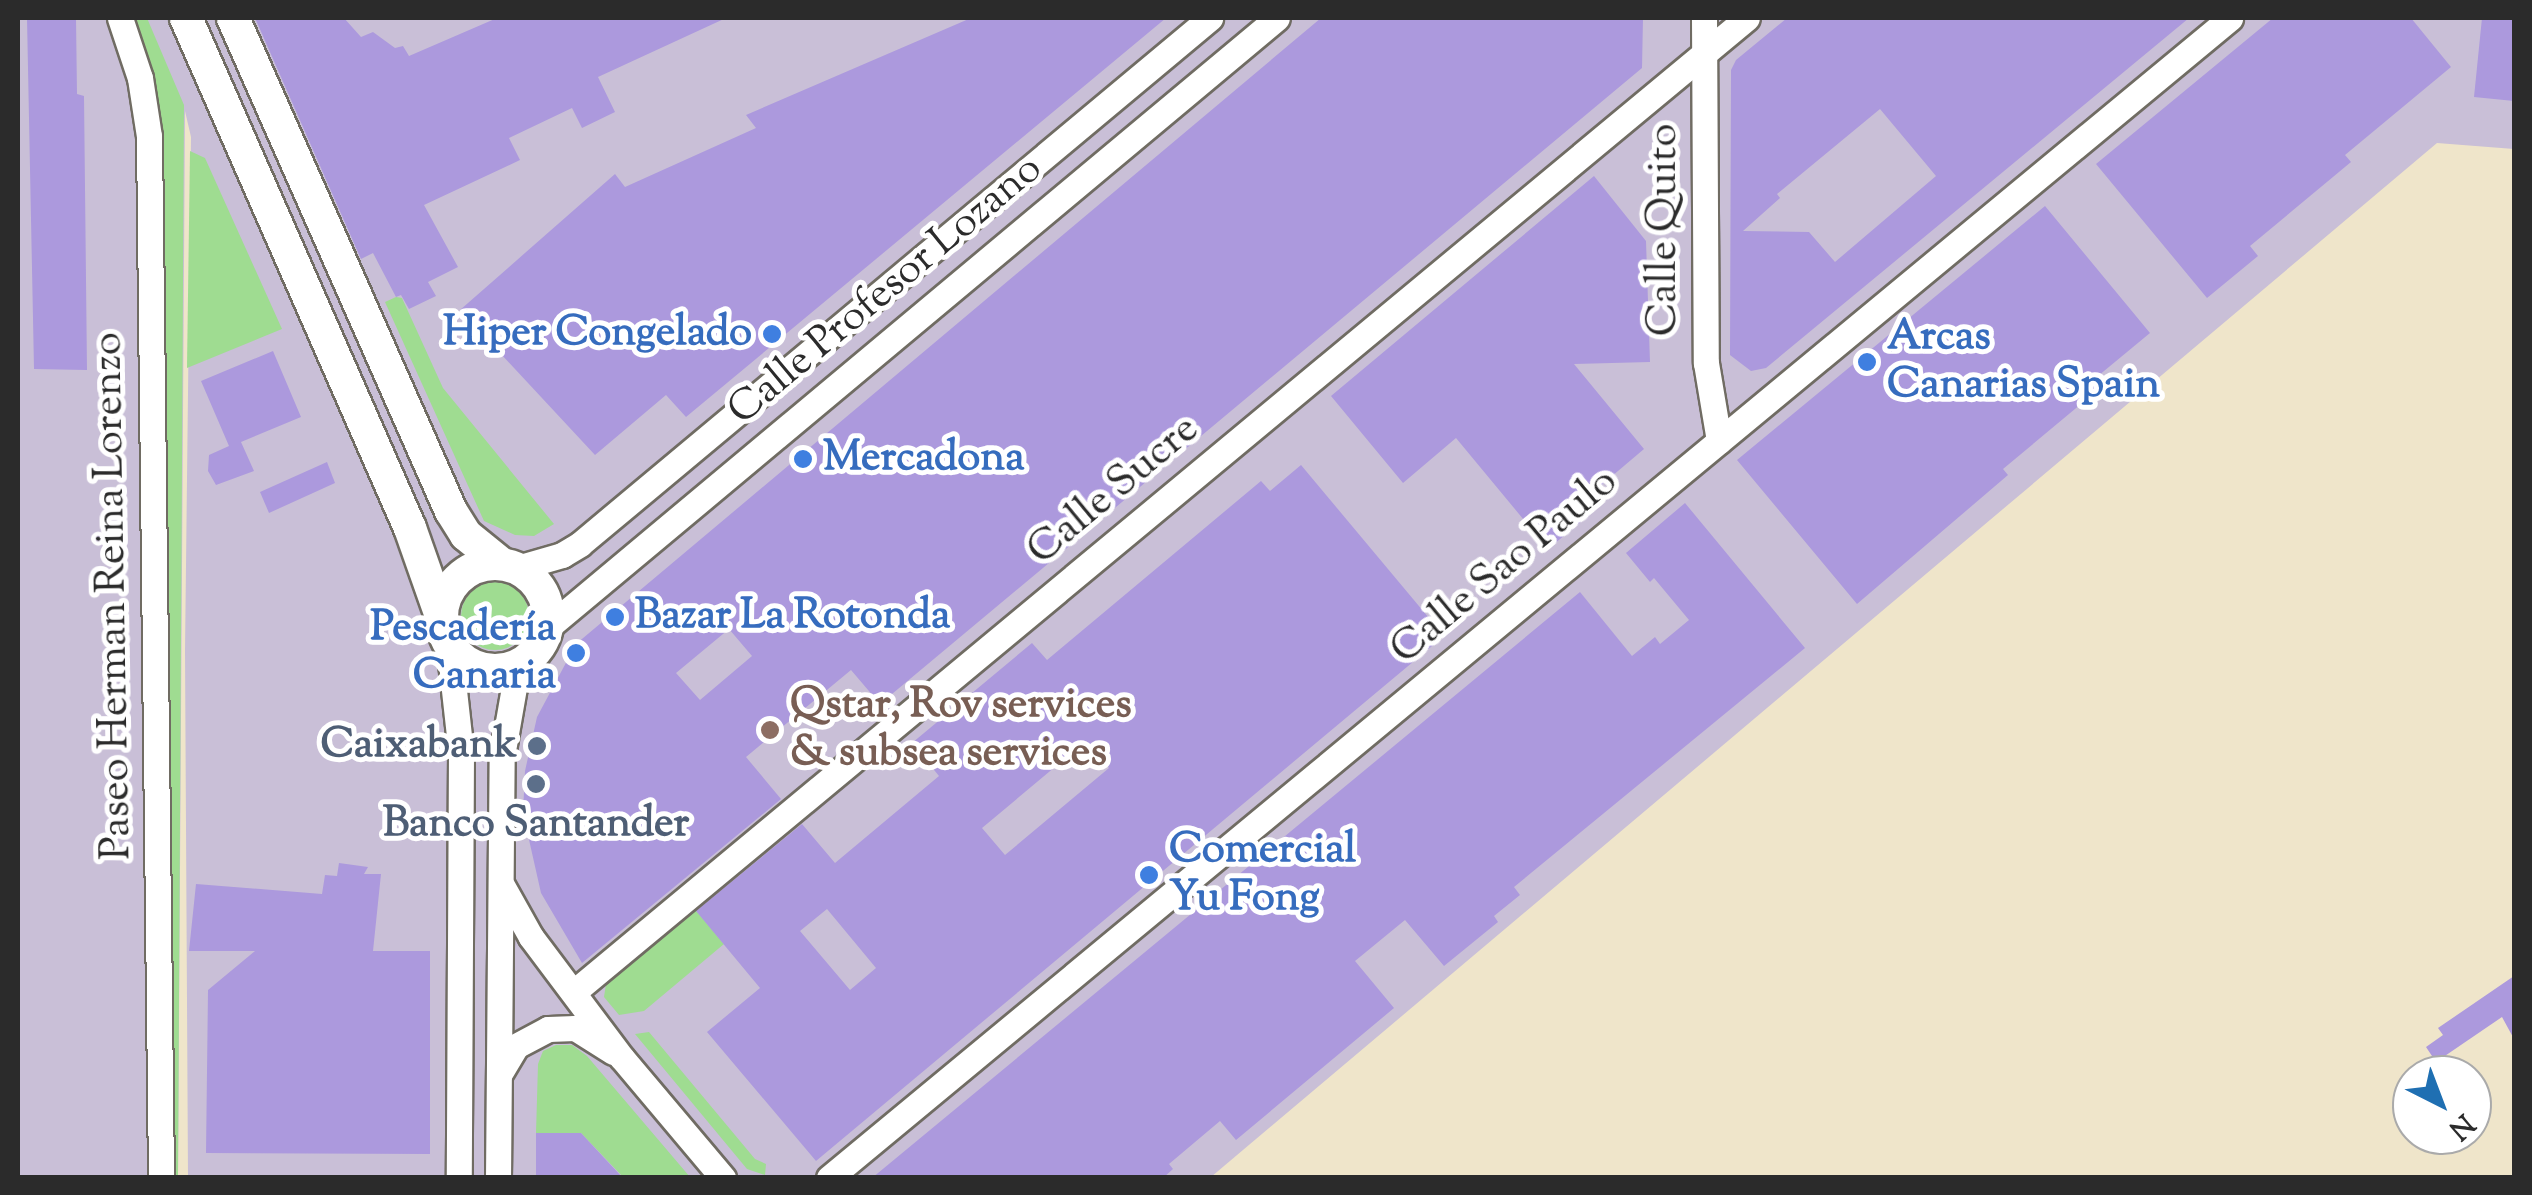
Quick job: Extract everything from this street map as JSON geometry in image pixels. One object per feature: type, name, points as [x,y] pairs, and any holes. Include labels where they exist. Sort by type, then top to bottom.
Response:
[{"type":"street","name":"Paseo Herman Reina Lorenzo","points":[[120,18],[140,78],[149,136],[161,1178]]},
{"type":"street","points":[[186,18],[410,528],[445,632],[461,754],[458,1178]]},
{"type":"street","points":[[233,18],[451,511],[475,544],[509,566],[543,592],[547,628],[534,653],[523,662],[491,670],[474,666],[445,632],[451,586],[464,573],[480,566],[509,566]]},
{"type":"street","name":"Calle Profesor Lozano","points":[[509,566],[562,555],[580,544],[1210,18]]},
{"type":"street","name":"Calle Profesor Lozano","points":[[547,628],[1277,18]]},
{"type":"street","name":"Calle Quito","points":[[1704,18],[1706,363],[1720,441]]},
{"type":"street","name":"Calle Sucre","points":[[575,991],[1747,18]]},
{"type":"street","name":"Calle Sao Paulo","points":[[828,1178],[2230,18]]},
{"type":"street","points":[[498,1178],[502,756],[514,687],[523,662]]},
{"type":"street","points":[[499,877],[521,923],[622,1058],[717,1173],[734,1178]]},
{"type":"street","points":[[498,1078],[516,1046],[548,1028],[575,1028],[622,1058]]},
{"type":"shaded area","points":[[18,18],[2514,18],[2514,149],[2437,143],[1211,1177],[188,1178],[185,651],[191,137],[185,111],[178,1177],[18,1177]]},
{"type":"green space","points":[[131,18],[147,18],[184,105],[178,1178],[169,1177],[169,771],[159,184]]},
{"type":"green space","points":[[190,151],[205,158],[282,329],[187,368]]},
{"type":"green space","points":[[402,298],[443,388],[554,524],[534,536],[515,535],[484,521],[385,302]]},
{"type":"green space","points":[[495,582],[508,584],[519,592],[527,603],[527,629],[519,640],[508,648],[495,650],[482,648],[471,640],[463,629],[461,616],[463,603],[471,592],[482,584]]},
{"type":"green space","points":[[694,908],[724,944],[644,1011],[619,1015],[604,997],[606,984]]},
{"type":"green space","points":[[649,1032],[755,1159],[766,1164],[765,1175],[747,1169],[635,1034]]},
{"type":"green space","points":[[556,1045],[572,1045],[587,1056],[690,1177],[623,1177],[581,1133],[536,1133],[538,1064],[543,1051]]},
{"type":"building","points":[[27,18],[76,18],[77,94],[84,96],[87,370],[34,369]]},
{"type":"building","points":[[255,18],[344,18],[361,37],[373,32],[395,48],[403,46],[409,56],[497,18],[726,18],[598,77],[615,112],[582,128],[572,108],[509,138],[520,160],[424,205],[458,267],[428,282],[436,296],[409,309],[401,295],[396,297],[373,253],[361,259]]},
{"type":"building","points":[[971,18],[1166,18],[686,417],[666,395],[595,455],[460,310],[615,174],[625,187],[756,128],[746,115]]},
{"type":"building","points":[[1321,18],[1643,18],[1642,68],[880,704],[851,670],[746,757],[781,799],[582,963],[541,893],[523,813],[525,771],[537,717],[576,644]],"holes":[[[729,629],[752,656],[700,700],[676,673]]]},
{"type":"building","points":[[1787,18],[2189,18],[1766,368],[1751,371],[1730,355],[1731,70],[1736,60]],"holes":[[[1880,109],[1936,176],[1835,262],[1809,232],[1743,231],[1780,198],[1777,194]]]},
{"type":"building","points":[[2273,18],[2411,18],[2451,67],[2345,155],[2351,162],[2250,246],[2258,256],[2207,298],[2096,164]]},
{"type":"building","points":[[2482,18],[2514,18],[2514,101],[2474,97]]},
{"type":"building","points":[[1594,176],[1646,241],[1650,362],[1574,364],[1644,449],[1592,493],[1601,505],[1548,549],[1456,438],[1403,483],[1331,396]]},
{"type":"building","points":[[2045,206],[2150,333],[2098,376],[2105,384],[2003,469],[2008,475],[1857,604],[1737,460]]},
{"type":"building","points":[[273,351],[301,417],[241,442],[254,471],[216,485],[208,471],[209,455],[229,446],[201,381]]},
{"type":"building","points":[[327,462],[335,483],[269,513],[260,492]]},
{"type":"building","points":[[1301,465],[1444,636],[816,1161],[707,1032],[760,988],[696,911],[802,824],[835,863],[939,776],[912,743],[1032,643],[1047,660],[1261,481],[1270,491]],"holes":[[[1086,741],[1109,768],[1005,855],[982,828]],[[827,909],[876,968],[850,990],[800,931]]]},
{"type":"building","points":[[1685,503],[1805,648],[1514,887],[1520,895],[1494,916],[1498,922],[1444,966],[1405,920],[1355,961],[1394,1008],[1236,1140],[1220,1121],[1169,1164],[1173,1169],[1163,1178],[872,1178],[1580,592],[1632,656],[1655,637],[1660,644],[1689,620],[1654,578],[1650,582],[1626,553]]},
{"type":"building","points":[[339,863],[368,867],[364,874],[381,874],[373,951],[430,951],[430,1154],[206,1153],[208,990],[255,951],[189,951],[196,884],[322,894],[325,875],[337,876]]},
{"type":"building","points":[[2514,976],[2514,1039],[2502,1017],[2446,1055],[2431,1055],[2426,1047],[2443,1035],[2438,1028]]},
{"type":"building","points":[[536,1133],[581,1133],[623,1178],[536,1178]]},
{"type":"place","name":"Hiper Congelado","points":[[772,334]]},
{"type":"place","name":"Arcas Canarias Spain","points":[[1867,362]]},
{"type":"place","name":"Mercadona","points":[[803,459]]},
{"type":"place","name":"Bazar La Rotonda","points":[[615,617]]},
{"type":"place","name":"Pescadería Canaria","points":[[576,653]]},
{"type":"place","name":"Qstar, Rov services & subsea services","points":[[770,730]]},
{"type":"place","name":"Caixabank","points":[[537,746]]},
{"type":"place","name":"Banco Santander","points":[[536,784]]},
{"type":"place","name":"Comercial Yu Fong","points":[[1149,875]]}]
